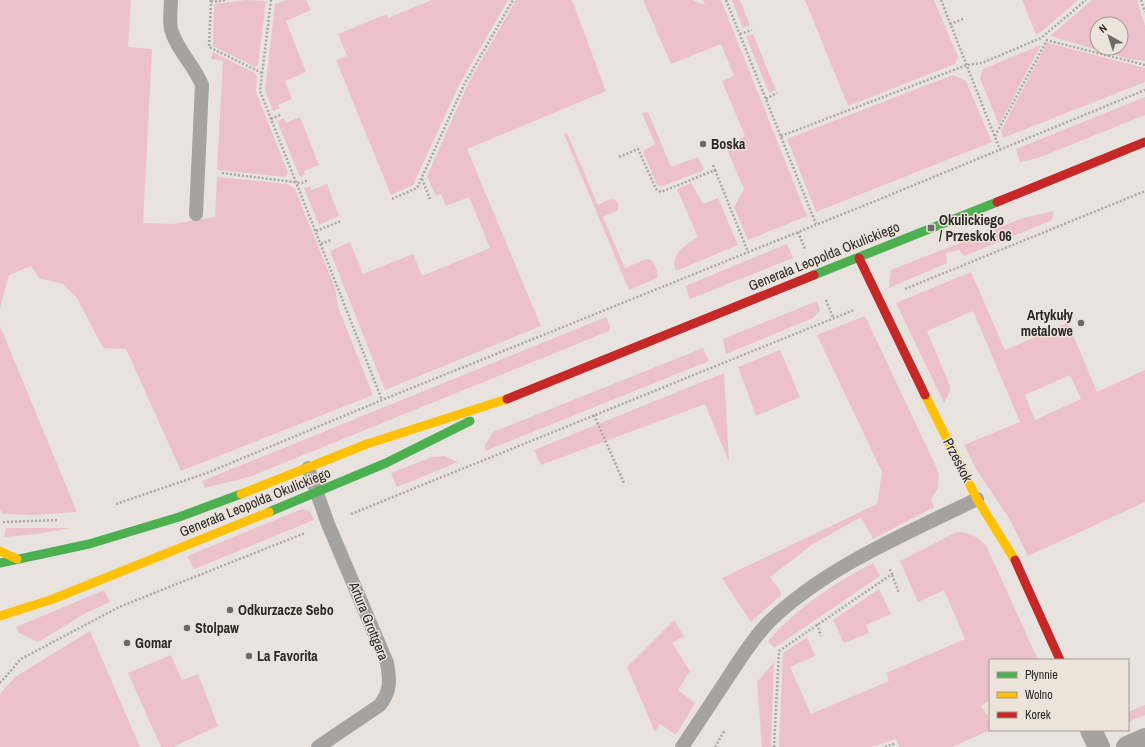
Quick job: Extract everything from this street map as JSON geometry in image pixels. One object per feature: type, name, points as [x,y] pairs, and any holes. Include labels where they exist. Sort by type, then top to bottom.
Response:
[{"type":"main road","name":"Generała Leopolda Okulickiego","points":[[0,616],[65,594],[316,493],[434,440],[514,398],[694,323],[1145,142]]},
{"type":"main road","name":"Przeskok","points":[[859,258],[978,499],[1015,559],[1060,659]]},
{"type":"main road","name":"Generała Leopolda Okulickiego","points":[[0,564],[89,544],[179,517],[367,444],[514,398]]},
{"type":"main road","points":[[0,551],[17,559]]},
{"type":"street","points":[[1091,731],[1099,747]]},
{"type":"street","points":[[1127,747],[1145,739]]},
{"type":"lane","points":[[171,0],[170,23],[175,40],[202,85],[196,214]]},
{"type":"lane","name":"Artura Grottgera","points":[[308,468],[328,524],[386,662],[390,686],[387,695],[380,705],[318,747]]},
{"type":"lane","points":[[682,747],[754,640],[768,623],[798,596],[827,576],[978,499]]},
{"type":"path","points":[[226,0],[211,1],[209,47],[262,73]]},
{"type":"path","points":[[271,0],[260,91],[322,244],[382,400]]},
{"type":"path","points":[[392,198],[417,188],[465,83],[513,0]]},
{"type":"path","points":[[726,0],[816,224]]},
{"type":"path","points":[[941,0],[1000,150]]},
{"type":"path","points":[[780,136],[967,65],[982,63],[1041,38],[1086,0]]},
{"type":"path","points":[[1141,0],[1145,12]]},
{"type":"path","points":[[950,24],[963,19]]},
{"type":"path","points":[[740,34],[752,30]]},
{"type":"path","points":[[1041,38],[1145,65]]},
{"type":"path","points":[[995,137],[1046,40]]},
{"type":"path","points":[[110,506],[207,473],[382,400],[1145,90]]},
{"type":"path","points":[[766,98],[777,93]]},
{"type":"path","points":[[271,119],[282,114]]},
{"type":"path","points":[[619,157],[638,149],[656,189],[661,192],[715,170]]},
{"type":"path","points":[[713,165],[748,252]]},
{"type":"path","points":[[198,171],[302,183],[308,180]]},
{"type":"path","points":[[422,178],[430,199]]},
{"type":"path","points":[[0,683],[21,659],[119,607],[328,524],[1145,192]]},
{"type":"path","points":[[316,231],[341,221]]},
{"type":"path","points":[[322,244],[330,240]]},
{"type":"path","points":[[594,415],[624,484]]},
{"type":"path","points":[[0,522],[65,520]]},
{"type":"path","points":[[886,561],[899,593]]},
{"type":"path","points":[[774,747],[779,651],[892,574]]},
{"type":"path","points":[[817,624],[821,636]]},
{"type":"path","points":[[715,747],[728,724]]},
{"type":"path","points":[[885,747],[893,744],[894,747]]},
{"type":"shaded area","points":[[0,0],[131,0],[128,47],[152,49],[143,223],[172,224],[215,217],[217,177],[288,184],[295,189],[335,288],[338,307],[373,395],[181,471],[126,349],[103,348],[77,298],[63,284],[39,278],[31,266],[9,275],[0,308]]},
{"type":"shaded area","points":[[246,0],[266,1],[258,65],[255,67],[213,46],[214,4]]},
{"type":"shaded area","points":[[287,0],[306,0],[311,10],[286,21],[306,72],[285,81],[292,99],[278,105],[280,108],[273,111],[265,91],[275,4]]},
{"type":"shaded area","points":[[432,0],[508,0],[459,85],[413,185],[391,195],[336,60],[347,56],[338,34],[387,14],[388,18]]},
{"type":"shaded area","points":[[516,0],[572,0],[606,91],[467,149],[541,326],[385,390],[330,251],[350,242],[363,274],[413,254],[422,276],[490,248],[469,197],[446,206],[441,194],[436,196],[427,176],[468,84]]},
{"type":"shaded area","points":[[643,0],[692,0],[705,5],[703,0],[721,0],[807,216],[748,240],[734,207],[744,189],[725,145],[745,136],[722,81],[734,76],[721,44],[671,64]]},
{"type":"shaded area","points":[[732,0],[740,0],[750,25],[743,28]]},
{"type":"shaded area","points":[[805,0],[934,0],[958,57],[955,64],[848,106]]},
{"type":"shaded area","points":[[1022,0],[1078,0],[1041,32],[1036,34]]},
{"type":"shaded area","points":[[1092,0],[1137,0],[1145,26],[1145,61],[1119,56],[1129,56],[1129,16],[1089,16],[1089,47],[1050,36]]},
{"type":"shaded area","points":[[753,34],[776,90],[769,93],[746,36]]},
{"type":"shaded area","points":[[1047,43],[1089,54],[1089,56],[1098,56],[1145,68],[1145,82],[1003,138],[1001,131]]},
{"type":"shaded area","points":[[1041,45],[999,125],[980,78],[983,69]]},
{"type":"shaded area","points":[[213,52],[253,72],[257,76],[256,92],[288,173],[285,177],[217,170],[223,61],[211,59]]},
{"type":"shaded area","points":[[953,75],[966,81],[992,142],[816,212],[787,139]]},
{"type":"shaded area","points":[[1145,97],[1145,115],[1038,158],[1020,162],[1016,149]]},
{"type":"shaded area","points":[[648,112],[671,167],[698,157],[704,170],[663,186],[657,185],[643,151],[655,144],[642,113]]},
{"type":"shaded area","points":[[300,117],[319,165],[304,171],[305,174],[300,177],[277,121],[284,118],[286,123]]},
{"type":"shaded area","points":[[567,133],[598,205],[611,199],[618,203],[618,210],[603,217],[625,268],[646,259],[651,260],[657,271],[657,278],[629,290],[564,134]]},
{"type":"shaded area","points":[[691,183],[703,204],[718,198],[738,245],[676,271],[674,265],[676,255],[683,247],[698,237],[677,189]]},
{"type":"shaded area","points":[[327,184],[339,216],[319,225],[304,188],[310,186],[312,190]]},
{"type":"shaded area","points":[[1054,211],[1052,220],[964,256],[959,250],[946,253],[947,263],[889,288],[891,270],[1023,218]]},
{"type":"shaded area","points":[[787,244],[793,258],[690,299],[685,286]]},
{"type":"shaded area","points":[[971,272],[1005,350],[1068,323],[1097,392],[1145,370],[1145,502],[1028,556],[1010,520],[976,469],[964,445],[1020,422],[973,311],[927,331],[950,386],[950,391],[944,403],[896,303]],"holes":[[[1070,375],[1081,399],[1035,420],[1025,395]]]},
{"type":"shaded area","points":[[817,301],[820,310],[813,318],[726,354],[723,339]]},
{"type":"shaded area","points":[[865,316],[939,473],[938,488],[931,499],[934,507],[873,539],[861,517],[813,544],[770,577],[781,592],[781,595],[751,622],[722,578],[877,504],[882,472],[817,335]]},
{"type":"shaded area","points":[[606,317],[610,326],[609,331],[249,477],[205,488],[202,481]]},
{"type":"shaded area","points":[[0,326],[77,512],[36,515],[3,514],[0,510]]},
{"type":"shaded area","points":[[703,348],[709,361],[485,451],[485,445],[493,432]]},
{"type":"shaded area","points":[[780,350],[800,397],[756,416],[738,367]]},
{"type":"shaded area","points":[[724,373],[729,462],[705,404],[541,465],[534,450]]},
{"type":"shaded area","points":[[445,456],[458,462],[397,487],[391,473],[432,457]]},
{"type":"shaded area","points":[[302,509],[310,511],[314,520],[194,569],[187,556]]},
{"type":"shaded area","points":[[6,528],[71,528],[37,534],[4,537]]},
{"type":"shaded area","points":[[957,532],[965,532],[979,539],[986,545],[1038,659],[989,659],[989,701],[981,706],[989,718],[989,730],[952,747],[899,747],[896,739],[871,747],[779,747],[783,653],[807,637],[815,656],[790,667],[811,714],[889,681],[886,673],[965,639],[944,590],[918,602],[900,561]]},
{"type":"shaded area","points":[[873,563],[880,576],[774,648],[768,641],[791,617],[817,597],[844,579]]},
{"type":"shaded area","points":[[879,589],[891,614],[866,625],[869,633],[844,643],[833,620]]},
{"type":"shaded area","points":[[104,590],[110,602],[86,613],[38,642],[19,633],[16,627]]},
{"type":"shaded area","points":[[674,620],[684,636],[672,643],[690,671],[678,690],[695,703],[676,735],[660,724],[655,732],[627,667]]},
{"type":"shaded area","points":[[90,631],[140,747],[0,747],[0,694],[15,677]]},
{"type":"shaded area","points":[[171,655],[182,680],[198,674],[218,726],[173,747],[161,747],[128,673]]},
{"type":"shaded area","points":[[774,662],[771,747],[762,747],[757,682]]},
{"type":"shaded area","points":[[1145,705],[1145,715],[1129,722],[1129,712]]},
{"type":"traffic: fast","points":[[814,275],[997,202]]},
{"type":"traffic: fast","points":[[269,512],[386,463],[470,421]]},
{"type":"traffic: fast","points":[[0,563],[89,544],[179,517],[241,494]]},
{"type":"traffic: slow","points":[[925,395],[977,499],[1015,560]]},
{"type":"traffic: slow","points":[[241,494],[367,444],[507,399]]},
{"type":"traffic: slow","points":[[0,616],[53,599],[269,512]]},
{"type":"traffic: slow","points":[[0,551],[17,559]]},
{"type":"traffic: jam","points":[[997,202],[1145,142]]},
{"type":"traffic: jam","points":[[859,258],[925,395]]},
{"type":"traffic: jam","points":[[507,399],[814,275]]},
{"type":"traffic: jam","points":[[1015,560],[1060,659]]},
{"type":"place","name":"Boska","points":[[703,144]]},
{"type":"place","name":"Okulickiego / Przeskok 06","points":[[931,228]]},
{"type":"place","name":"Artykuły metalowe","points":[[1081,323]]},
{"type":"place","name":"Odkurzacze Sebo","points":[[230,610]]},
{"type":"place","name":"Stolpaw","points":[[187,628]]},
{"type":"place","name":"Gomar","points":[[127,643]]},
{"type":"place","name":"La Favorita","points":[[249,656]]}]
